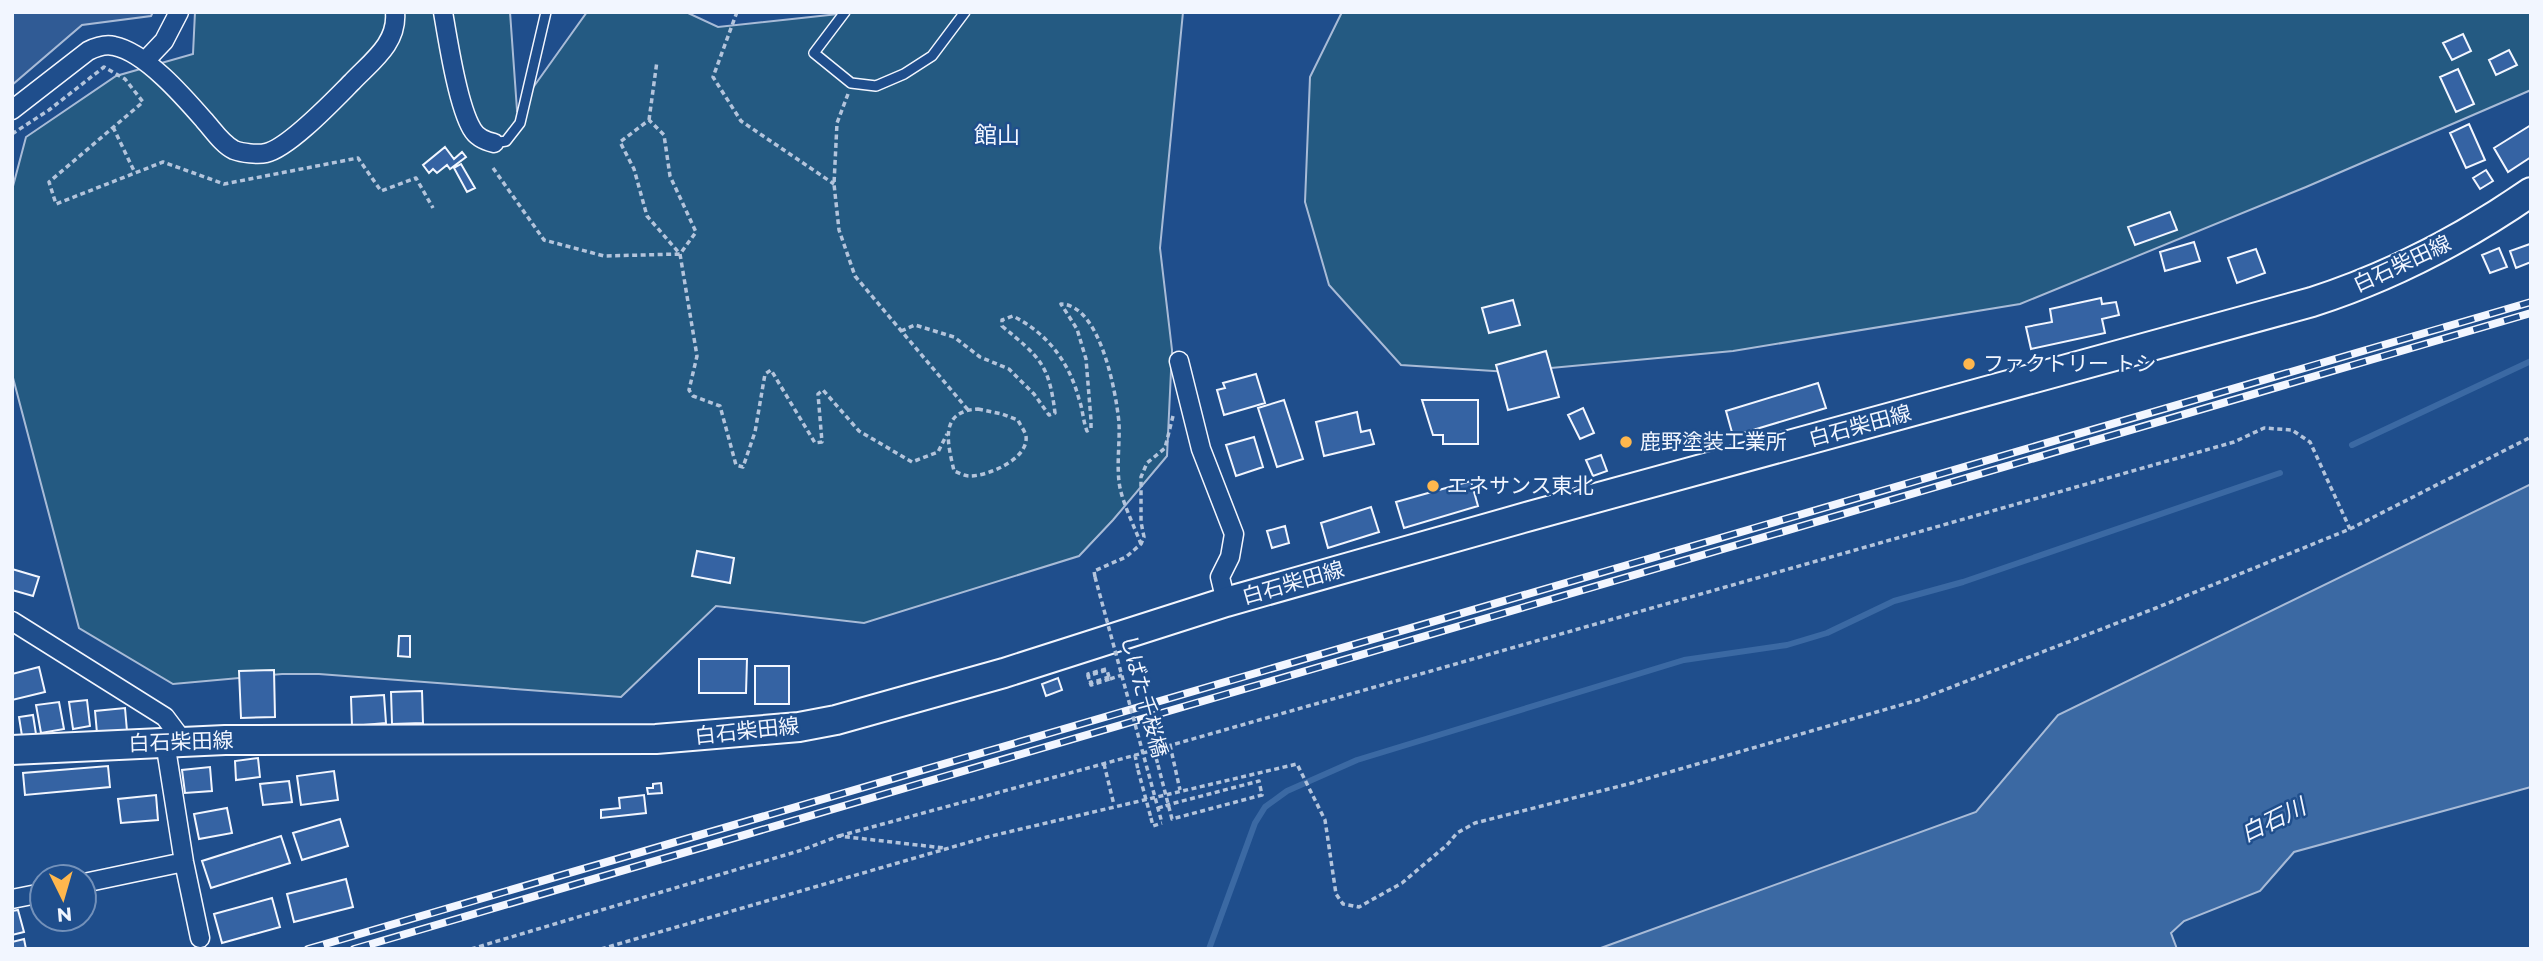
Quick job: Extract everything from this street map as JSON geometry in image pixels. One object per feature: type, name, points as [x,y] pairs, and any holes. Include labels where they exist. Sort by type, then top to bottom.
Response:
[{"type":"main road","name":"白石柴田線","points":[[12,750],[174,741],[656,739],[799,727],[836,720],[1004,673],[1226,603],[1530,516],[2312,302],[2390,272],[2442,247],[2531,192]]},
{"type":"street","points":[[145,61],[164,41],[179,12]]},
{"type":"street","points":[[12,110],[88,51],[97,47],[115,46],[145,61],[180,93],[223,142],[234,150],[266,153],[282,146],[328,107],[378,55],[392,39],[396,25],[395,12]]},
{"type":"street","points":[[443,12],[464,110],[472,131],[483,140],[494,143]]},
{"type":"street","points":[[1179,361],[1201,449],[1234,534],[1230,557],[1220,577],[1226,603]]},
{"type":"street","points":[[12,621],[165,717],[174,741],[184,862],[200,938]]},
{"type":"street","points":[[98,880],[184,862]]},
{"type":"lane","points":[[494,143],[506,141],[520,123],[546,12]]},
{"type":"lane","points":[[845,12],[814,53],[851,83],[876,86],[904,74],[932,56],[965,12]]},
{"type":"path","points":[[737,12],[713,77],[741,121],[834,184]]},
{"type":"path","points":[[657,61],[649,120],[620,142],[634,169],[647,216],[681,254],[697,356],[689,390],[693,396],[720,406],[736,465],[743,467],[755,432],[765,374],[771,370],[815,443],[822,442],[818,394],[823,390],[859,431],[912,462],[937,452],[953,418],[968,410],[978,409],[1018,420],[1026,436],[1024,446],[1017,457],[1003,467],[967,477],[954,471],[947,434]]},
{"type":"path","points":[[12,134],[50,110],[104,67],[125,79],[143,102],[49,182],[56,204],[163,162],[224,184],[358,158],[381,191],[416,178],[433,208]]},
{"type":"path","points":[[851,83],[837,123],[834,184],[839,230],[855,276],[968,410]]},
{"type":"path","points":[[649,120],[664,135],[670,176],[696,232],[681,254]]},
{"type":"path","points":[[113,127],[135,173]]},
{"type":"path","points":[[493,168],[544,240],[604,256],[681,254]]},
{"type":"path","points":[[901,331],[915,325],[954,337],[980,356],[1009,369],[1034,394],[1049,415],[1055,413],[1047,371],[1031,351],[1002,326],[1002,320],[1013,316],[1028,323],[1049,340],[1063,361],[1074,383],[1087,431],[1091,428],[1091,420],[1086,359],[1077,329],[1060,304],[1070,304],[1086,317],[1096,333],[1110,374],[1118,422],[1120,488],[1141,544]]},
{"type":"path","points":[[1141,544],[1144,537],[1141,522],[1141,477],[1147,463],[1165,448],[1182,381]]},
{"type":"path","points":[[471,949],[802,850],[839,836],[1154,750],[2234,442],[2264,428],[2292,430],[2310,442],[2350,528]]},
{"type":"path","points":[[601,949],[947,848],[1114,805],[1297,764],[1325,820],[1336,894],[1343,904],[1359,907],[1402,883],[1447,845],[1457,833],[1475,823],[1632,783],[1918,700],[2156,608],[2350,528],[2531,437]]},
{"type":"path","name":"しばた千桜橋","points":[[1135,755],[1153,826],[1162,823],[1094,571],[1126,557],[1141,544]]},
{"type":"path","points":[[1106,669],[1088,674],[1091,683],[1108,677],[1107,670],[1088,676],[1091,685],[1122,675]]},
{"type":"path","points":[[1170,745],[1180,790]]},
{"type":"path","points":[[1154,750],[1162,779],[1165,792],[1168,806],[1172,820],[1262,794],[1259,780],[1171,804],[1165,806],[1158,808]]},
{"type":"path","points":[[1104,764],[1114,805]]},
{"type":"path","points":[[839,836],[947,848]]},
{"type":"shaded area","points":[[12,12],[153,12],[151,16],[82,25],[12,85]]},
{"type":"shaded area","points":[[195,12],[510,12],[517,110],[587,12],[686,12],[718,27],[857,12],[1183,12],[1160,248],[1172,350],[1167,456],[1079,556],[864,623],[716,606],[621,697],[319,674],[282,674],[173,684],[79,628],[12,374],[12,190],[26,137],[116,76],[193,54]]},
{"type":"shaded area","points":[[1342,12],[2531,12],[2531,90],[2306,187],[2020,304],[1733,351],[1509,372],[1401,365],[1329,285],[1305,202],[1310,77]]},
{"type":"water","name":"白石川","points":[[2531,484],[2531,787],[2294,852],[2260,891],[2184,921],[2171,933],[2177,949],[1598,949],[1976,812],[2058,715]]},
{"type":"building","points":[[2463,34],[2471,51],[2452,60],[2443,43]]},
{"type":"building","points":[[2509,50],[2517,65],[2496,75],[2489,60]]},
{"type":"building","points":[[2458,69],[2474,104],[2456,112],[2440,77]]},
{"type":"building","points":[[2469,124],[2485,160],[2466,168],[2450,133]]},
{"type":"building","points":[[2531,125],[2531,157],[2508,172],[2494,148]]},
{"type":"building","points":[[445,147],[454,159],[462,152],[466,157],[450,169],[447,165],[437,173],[433,169],[429,173],[423,165]]},
{"type":"building","points":[[461,164],[475,188],[467,192],[454,168]]},
{"type":"building","points":[[2486,170],[2493,181],[2480,189],[2473,178]]},
{"type":"building","points":[[2170,212],[2177,230],[2135,245],[2128,227]]},
{"type":"building","points":[[2194,242],[2200,261],[2165,271],[2160,252]]},
{"type":"building","points":[[2530,244],[2531,262],[2516,268],[2510,251]]},
{"type":"building","points":[[2499,248],[2507,267],[2490,273],[2482,255]]},
{"type":"building","points":[[2256,249],[2265,273],[2237,283],[2228,258]]},
{"type":"building","points":[[2101,298],[2102,304],[2116,302],[2119,315],[2102,319],[2105,333],[2031,349],[2026,327],[2052,322],[2050,309]]},
{"type":"building","points":[[1513,300],[1520,325],[1489,333],[1482,308]]},
{"type":"building","points":[[1546,351],[1559,397],[1508,410],[1496,365]]},
{"type":"building","points":[[1256,374],[1265,403],[1224,415],[1217,390],[1225,388],[1223,383]]},
{"type":"building","points":[[1818,383],[1826,408],[1733,436],[1726,411]]},
{"type":"building","points":[[1284,400],[1303,459],[1277,467],[1258,408]]},
{"type":"building","points":[[1422,400],[1478,400],[1478,444],[1443,444],[1443,435],[1433,435]]},
{"type":"building","points":[[1583,408],[1594,433],[1580,439],[1568,415]]},
{"type":"building","points":[[1357,412],[1361,432],[1370,430],[1374,444],[1324,456],[1316,422]]},
{"type":"building","points":[[1254,437],[1263,467],[1236,476],[1226,445]]},
{"type":"building","points":[[1601,455],[1607,471],[1593,476],[1586,460]]},
{"type":"building","points":[[1471,481],[1478,506],[1404,528],[1396,502]]},
{"type":"building","points":[[1371,507],[1379,532],[1328,548],[1321,523]]},
{"type":"building","points":[[1285,526],[1289,543],[1272,548],[1267,531]]},
{"type":"building","points":[[697,551],[734,558],[730,583],[692,576]]},
{"type":"building","points":[[12,569],[39,577],[33,596],[12,590]]},
{"type":"building","points":[[399,636],[410,636],[410,657],[398,656]]},
{"type":"building","points":[[699,659],[747,659],[746,693],[699,693]]},
{"type":"building","points":[[755,666],[789,666],[789,704],[755,704]]},
{"type":"building","points":[[39,667],[45,692],[12,700],[12,674]]},
{"type":"building","points":[[274,670],[275,717],[241,718],[239,671]]},
{"type":"building","points":[[1058,678],[1062,690],[1046,696],[1042,684]]},
{"type":"building","points":[[422,691],[423,723],[392,724],[391,692]]},
{"type":"building","points":[[384,695],[386,723],[352,726],[351,697]]},
{"type":"building","points":[[87,700],[90,726],[73,729],[69,702]]},
{"type":"building","points":[[59,702],[64,729],[41,733],[36,705]]},
{"type":"building","points":[[125,708],[127,731],[97,733],[95,711]]},
{"type":"building","points":[[33,715],[36,734],[22,736],[19,717]]},
{"type":"building","points":[[258,758],[260,777],[236,780],[235,761]]},
{"type":"building","points":[[108,766],[110,787],[25,795],[23,773]]},
{"type":"building","points":[[210,767],[212,791],[185,793],[182,770]]},
{"type":"building","points":[[334,771],[338,800],[301,805],[297,776]]},
{"type":"building","points":[[289,781],[292,802],[263,805],[260,784]]},
{"type":"building","points":[[661,783],[662,793],[648,794],[647,788]]},
{"type":"building","points":[[156,795],[158,820],[121,823],[118,799]]},
{"type":"building","points":[[644,795],[646,813],[601,818],[601,810],[620,808],[619,798]]},
{"type":"building","points":[[227,808],[232,833],[199,839],[194,814]]},
{"type":"building","points":[[340,819],[348,846],[302,860],[293,833]]},
{"type":"building","points":[[281,836],[290,863],[211,888],[202,861]]},
{"type":"building","points":[[346,879],[353,907],[294,922],[287,894]]},
{"type":"building","points":[[272,898],[280,927],[222,943],[214,914]]},
{"type":"building","points":[[18,910],[24,932],[12,935],[12,911]]},
{"type":"building","points":[[24,939],[26,949],[12,949],[12,942]]},
{"type":"waterway","points":[[2352,445],[2531,361]]},
{"type":"waterway","points":[[1209,949],[1255,823],[1265,807],[1287,791],[1357,760],[1684,660],[1787,645],[1827,633],[1894,601],[1963,582],[2280,473]]},
{"type":"railway","points":[[308,949],[2531,302]]},
{"type":"railway","points":[[354,949],[2531,313]]},
{"type":"place","name":"ファクトリー トシ","points":[[1969,364]]},
{"type":"place","name":"鹿野塗装工業所","points":[[1626,442]]},
{"type":"place","name":"エネサンス東北","points":[[1433,486]]},
{"type":"district","name":"館山","points":[[997,135]]}]
